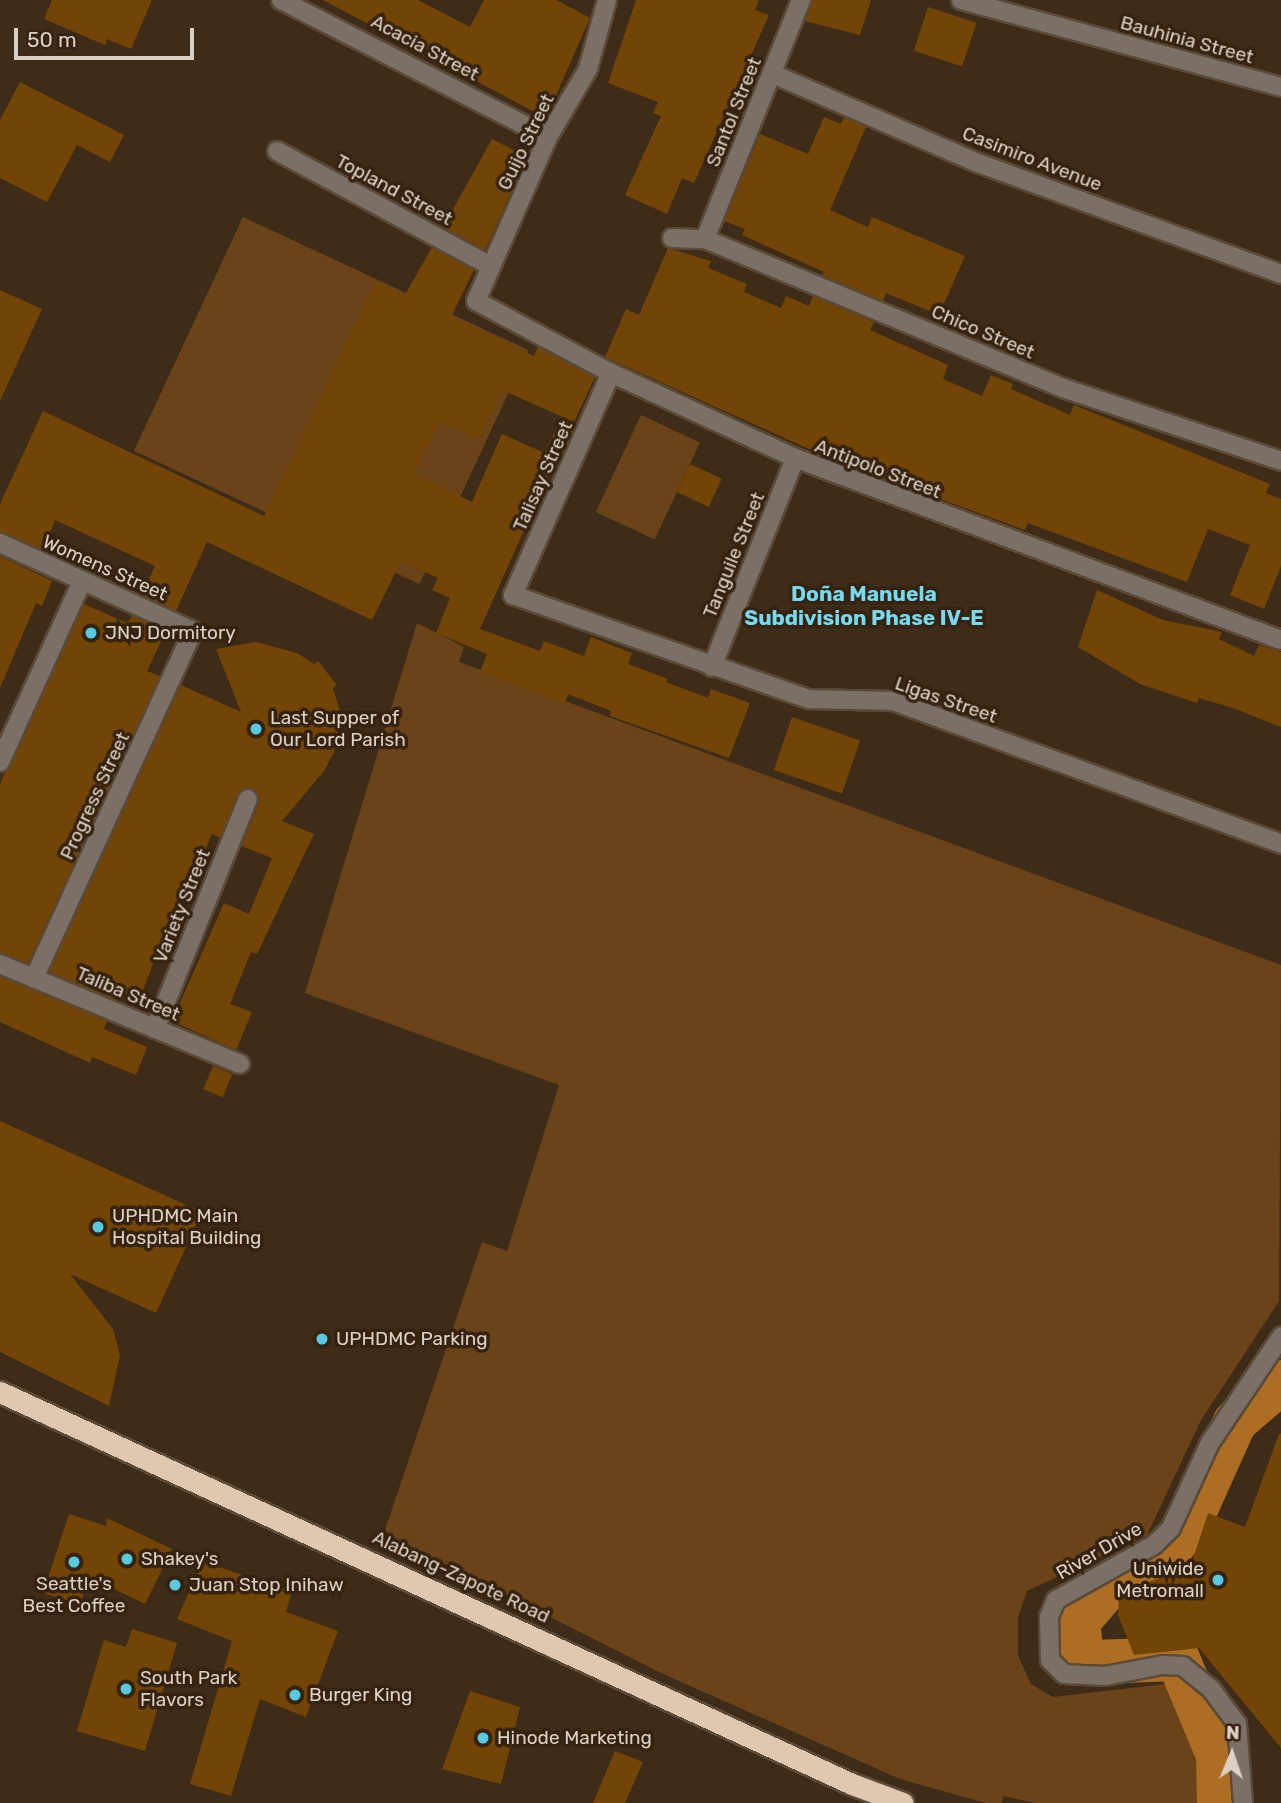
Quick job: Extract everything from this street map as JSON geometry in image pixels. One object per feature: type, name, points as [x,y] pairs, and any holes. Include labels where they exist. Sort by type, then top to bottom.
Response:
[{"type":"highway","name":"Alabang-Zapote Road","points":[[0,1392],[852,1784],[903,1803]]},
{"type":"street","name":"Acacia Street","points":[[281,0],[548,137]]},
{"type":"street","name":"Santol Street","points":[[705,240],[801,0]]},
{"type":"street","name":"Bauhinia Street","points":[[961,0],[1281,87]]},
{"type":"street","name":"Guijo Street","points":[[476,301],[548,137],[588,69],[605,1]]},
{"type":"street","name":"Casimiro Avenue","points":[[773,74],[978,163],[1281,274]]},
{"type":"street","name":"Topland Street","points":[[277,151],[491,266]]},
{"type":"street","name":"Chico Street","points":[[672,238],[705,240],[1063,388],[1281,461]]},
{"type":"street","name":"Antipolo Street","points":[[476,301],[611,373],[795,458],[1281,640]]},
{"type":"street","name":"Talisay Street","points":[[513,595],[611,373]]},
{"type":"street","name":"Tanguile Street","points":[[712,667],[795,458]]},
{"type":"street","name":"Womens Street","points":[[0,543],[193,631]]},
{"type":"street","points":[[0,762],[82,581]]},
{"type":"street","name":"Ligas Street","points":[[513,595],[809,699],[893,701],[1281,844]]},
{"type":"street","name":"Progress Street","points":[[34,978],[193,631]]},
{"type":"street","name":"Variety Street","points":[[155,1028],[248,799]]},
{"type":"street","name":"Taliba Street","points":[[0,964],[240,1064]]},
{"type":"street","name":"River Drive","points":[[1243,1803],[1237,1724],[1211,1689],[1183,1666],[1105,1676],[1064,1674],[1049,1660],[1049,1617],[1056,1600],[1154,1545],[1171,1528],[1210,1443],[1281,1336]]},
{"type":"shaded area","points":[[243,217],[528,350],[419,584],[134,451]]},
{"type":"shaded area","points":[[641,415],[700,442],[655,539],[596,512]]},
{"type":"shaded area","points":[[417,623],[464,647],[459,662],[1281,965],[1279,1301],[1201,1420],[1147,1535],[1027,1591],[1018,1617],[1018,1656],[1031,1684],[1053,1697],[1166,1684],[1207,1727],[1210,1803],[1036,1803],[1003,1796],[1002,1803],[986,1803],[900,1779],[661,1673],[384,1533],[482,1242],[507,1251],[559,1085],[305,993]]},
{"type":"building","points":[[52,0],[152,0],[131,49],[107,39],[105,45],[44,19]]},
{"type":"building","points":[[323,0],[418,0],[470,27],[484,0],[556,0],[590,18],[546,118]]},
{"type":"building","points":[[636,0],[759,0],[755,10],[769,15],[694,183],[682,178],[667,214],[625,195],[661,116],[653,113],[658,102],[608,83]]},
{"type":"building","points":[[812,0],[871,0],[860,35],[805,21]]},
{"type":"building","points":[[928,7],[977,23],[962,67],[914,51]]},
{"type":"building","points":[[20,82],[124,135],[110,162],[77,145],[47,202],[0,178],[0,120]]},
{"type":"building","points":[[824,117],[841,124],[844,117],[866,127],[830,210],[868,227],[872,217],[965,256],[939,315],[886,293],[883,301],[822,275],[824,272],[742,235],[745,229],[724,221],[760,134],[808,154]]},
{"type":"building","points":[[492,139],[527,157],[485,250],[443,227]]},
{"type":"building","points":[[432,247],[474,270],[451,317],[534,356],[538,347],[595,377],[574,422],[502,390],[479,439],[440,421],[414,474],[472,502],[502,434],[556,458],[480,629],[540,651],[544,641],[584,656],[591,637],[632,653],[628,664],[668,679],[666,682],[708,698],[711,689],[750,703],[729,758],[610,716],[611,711],[568,694],[565,703],[480,672],[487,654],[436,633],[450,598],[432,590],[438,578],[401,561],[372,620],[207,542],[176,611],[142,595],[155,566],[55,520],[43,550],[0,532],[0,504],[43,411],[264,516],[376,281],[405,295]]},
{"type":"building","points":[[668,248],[711,261],[708,268],[747,284],[744,292],[781,308],[786,296],[809,306],[813,296],[874,322],[870,330],[948,365],[943,379],[982,396],[991,375],[1013,384],[1011,389],[1070,415],[1074,405],[1270,484],[1266,493],[1281,499],[1281,566],[1264,609],[1230,595],[1250,545],[1208,529],[1187,582],[1028,523],[1025,530],[831,459],[605,357],[626,309],[639,315]]},
{"type":"building","points":[[0,290],[42,309],[0,401]]},
{"type":"building","points":[[560,420],[575,427],[561,459],[545,452]]},
{"type":"building","points":[[690,464],[722,479],[709,507],[677,492]]},
{"type":"building","points":[[0,556],[52,581],[42,606],[36,603],[0,688]]},
{"type":"building","points":[[1097,590],[1163,620],[1222,632],[1219,639],[1254,656],[1259,645],[1281,652],[1281,727],[1233,708],[1199,698],[1197,703],[1140,684],[1078,647]]},
{"type":"building","points":[[84,604],[127,623],[132,616],[166,631],[147,671],[160,676],[28,963],[0,953],[0,784]]},
{"type":"building","points":[[256,642],[297,653],[314,664],[318,661],[337,685],[333,688],[341,714],[334,752],[324,771],[282,821],[314,834],[257,954],[251,952],[230,1004],[252,1012],[236,1050],[172,1021],[224,903],[249,914],[272,858],[241,846],[259,803],[253,789],[241,791],[220,838],[212,834],[194,878],[187,875],[138,1003],[118,995],[116,1000],[49,972],[181,685],[241,712],[216,649]]},
{"type":"building","points":[[792,717],[860,740],[842,793],[774,770]]},
{"type":"building","points":[[0,976],[107,1021],[104,1029],[147,1047],[136,1075],[92,1057],[90,1063],[0,1022]]},
{"type":"building","points":[[213,1066],[232,1074],[223,1097],[203,1089]]},
{"type":"building","name":"UPHDMC Main Hospital Building","points":[[0,1121],[202,1212],[156,1313],[70,1274],[113,1329],[120,1355],[109,1406],[0,1352]]},
{"type":"building","name":"Uniwide Metromall","points":[[1279,1434],[1281,1748],[1199,1648],[1134,1655],[1118,1615],[1119,1592],[1190,1568],[1208,1513],[1245,1527]]},
{"type":"building","points":[[69,1514],[106,1526],[107,1518],[172,1549],[145,1604],[89,1577],[80,1605],[43,1593]]},
{"type":"building","points":[[203,1562],[292,1591],[286,1612],[338,1631],[306,1717],[260,1699],[231,1796],[190,1784],[232,1641],[177,1619]]},
{"type":"building","name":"South Park Flavors","points":[[132,1629],[177,1643],[145,1751],[77,1731],[104,1640],[126,1647]]},
{"type":"building","name":"Hinode Marketing","points":[[470,1691],[520,1707],[501,1784],[442,1769]]},
{"type":"building","points":[[615,1751],[643,1762],[625,1803],[593,1803]]},
{"type":"waterway","points":[[1219,1803],[1218,1755],[1178,1659],[1092,1662],[1081,1649],[1078,1622],[1115,1579],[1165,1557],[1190,1522],[1235,1422],[1281,1382]]},
{"type":"place","name":"JNJ Dormitory","points":[[91,633]]},
{"type":"place","name":"Last Supper of Our Lord Parish","points":[[256,729]]},
{"type":"place","name":"UPHDMC Main Hospital Building","points":[[98,1227]]},
{"type":"place","name":"UPHDMC Parking","points":[[322,1339]]},
{"type":"place","name":"Shakey's","points":[[127,1559]]},
{"type":"place","name":"Seattle's Best Coffee","points":[[74,1562]]},
{"type":"place","name":"Uniwide Metromall","points":[[1218,1580]]},
{"type":"place","name":"Juan Stop Inihaw","points":[[175,1585]]},
{"type":"place","name":"South Park Flavors","points":[[126,1689]]},
{"type":"place","name":"Burger King","points":[[295,1695]]},
{"type":"place","name":"Hinode Marketing","points":[[483,1738]]},
{"type":"district","name":"Doña Manuela Subdivision Phase IV-E","points":[[864,606]]}]
